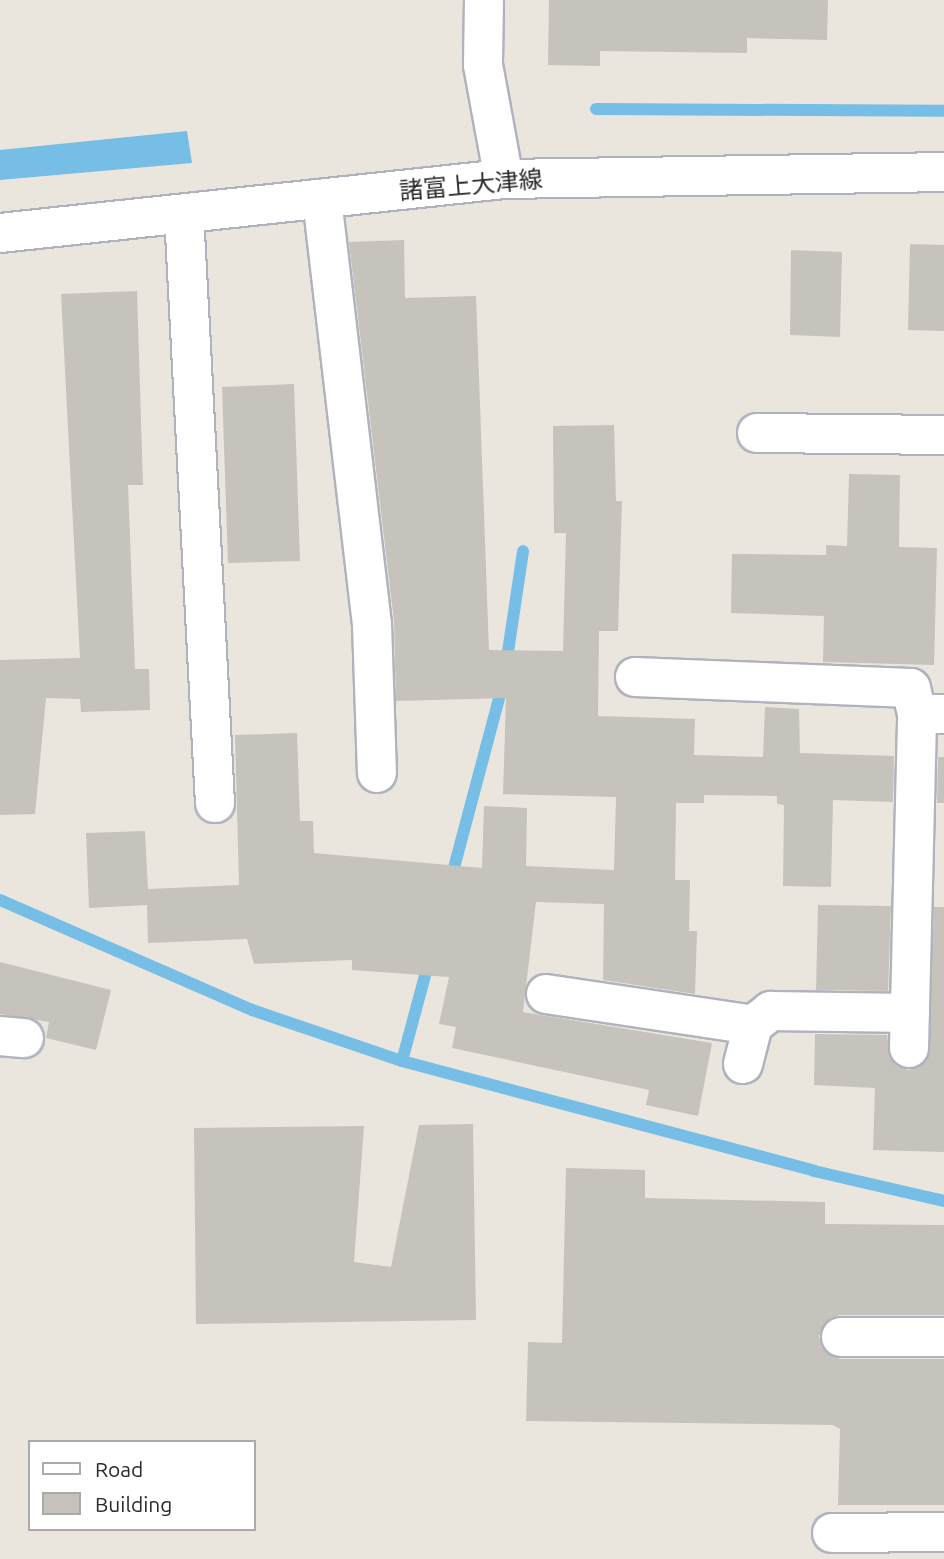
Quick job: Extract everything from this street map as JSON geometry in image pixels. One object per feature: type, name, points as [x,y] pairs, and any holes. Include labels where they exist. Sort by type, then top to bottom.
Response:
[{"type":"street","points":[[484,0],[483,65],[504,179]]},
{"type":"street","name":"諸富上大津線","points":[[0,233],[504,179],[944,172]]},
{"type":"street","points":[[323,199],[372,624],[377,773]]},
{"type":"street","points":[[184,214],[215,803]]},
{"type":"street","points":[[757,432],[944,435]]},
{"type":"street","points":[[635,677],[911,688],[930,714],[910,1030],[771,1011],[753,1025],[743,1064]]},
{"type":"street","points":[[546,995],[753,1025]]},
{"type":"street","points":[[841,1337],[944,1337]]},
{"type":"street","points":[[832,1533],[944,1532]]},
{"type":"water","points":[[187,131],[192,163],[0,180],[0,150]]},
{"type":"building","points":[[549,0],[828,0],[827,40],[747,38],[747,53],[600,51],[600,66],[548,65]]},
{"type":"building","points":[[404,240],[405,298],[476,296],[489,650],[563,651],[566,533],[554,533],[553,426],[614,425],[616,501],[622,501],[618,631],[599,631],[598,716],[695,719],[694,755],[763,757],[765,707],[799,709],[800,753],[894,756],[893,802],[833,800],[831,887],[783,886],[784,805],[777,804],[777,796],[704,795],[704,803],[676,803],[675,880],[690,880],[689,931],[697,931],[695,994],[603,980],[604,904],[536,902],[523,1012],[712,1043],[698,1116],[646,1105],[649,1090],[452,1048],[456,1027],[439,1024],[449,977],[352,970],[352,960],[254,964],[247,939],[148,943],[147,905],[89,908],[86,833],[145,831],[148,889],[239,885],[235,735],[297,733],[300,821],[313,821],[314,853],[482,868],[484,806],[527,808],[526,866],[614,870],[616,797],[503,794],[506,698],[396,701],[394,621],[349,242]]},
{"type":"building","points":[[910,244],[944,245],[944,331],[908,330]]},
{"type":"building","points":[[791,250],[842,252],[840,337],[790,335]]},
{"type":"building","points":[[137,291],[143,485],[128,485],[135,669],[149,669],[150,710],[81,712],[80,699],[46,698],[35,814],[0,815],[0,660],[80,658],[61,294]]},
{"type":"building","points":[[294,384],[300,561],[228,563],[222,387]]},
{"type":"building","points":[[849,474],[900,475],[899,547],[937,548],[934,665],[823,662],[824,616],[731,613],[732,554],[826,555],[826,545],[847,546]]},
{"type":"building","points":[[938,757],[944,757],[944,803],[937,803]]},
{"type":"building","points":[[818,905],[891,906],[888,991],[816,990]]},
{"type":"building","points":[[934,907],[944,907],[944,1152],[873,1150],[875,1088],[814,1085],[815,1034],[887,1035],[890,1058],[897,1066],[909,1070],[927,1060]]},
{"type":"building","points":[[0,962],[111,990],[96,1050],[46,1038],[49,1022],[0,1014]]},
{"type":"building","points":[[473,1124],[476,1320],[196,1324],[194,1128],[364,1126],[354,1262],[391,1267],[419,1125]]},
{"type":"building","points":[[566,1168],[645,1170],[645,1198],[825,1202],[825,1224],[944,1225],[944,1315],[840,1315],[830,1318],[819,1336],[822,1348],[840,1359],[944,1359],[944,1505],[838,1505],[840,1429],[833,1425],[526,1421],[528,1342],[562,1343]]},
{"type":"waterway","points":[[596,109],[944,111]]},
{"type":"waterway","points":[[506,665],[523,551]]},
{"type":"waterway","points":[[451,879],[503,683]]},
{"type":"waterway","points":[[0,900],[252,1010],[402,1061],[814,1171],[944,1201]]},
{"type":"waterway","points":[[402,1061],[429,961]]}]
